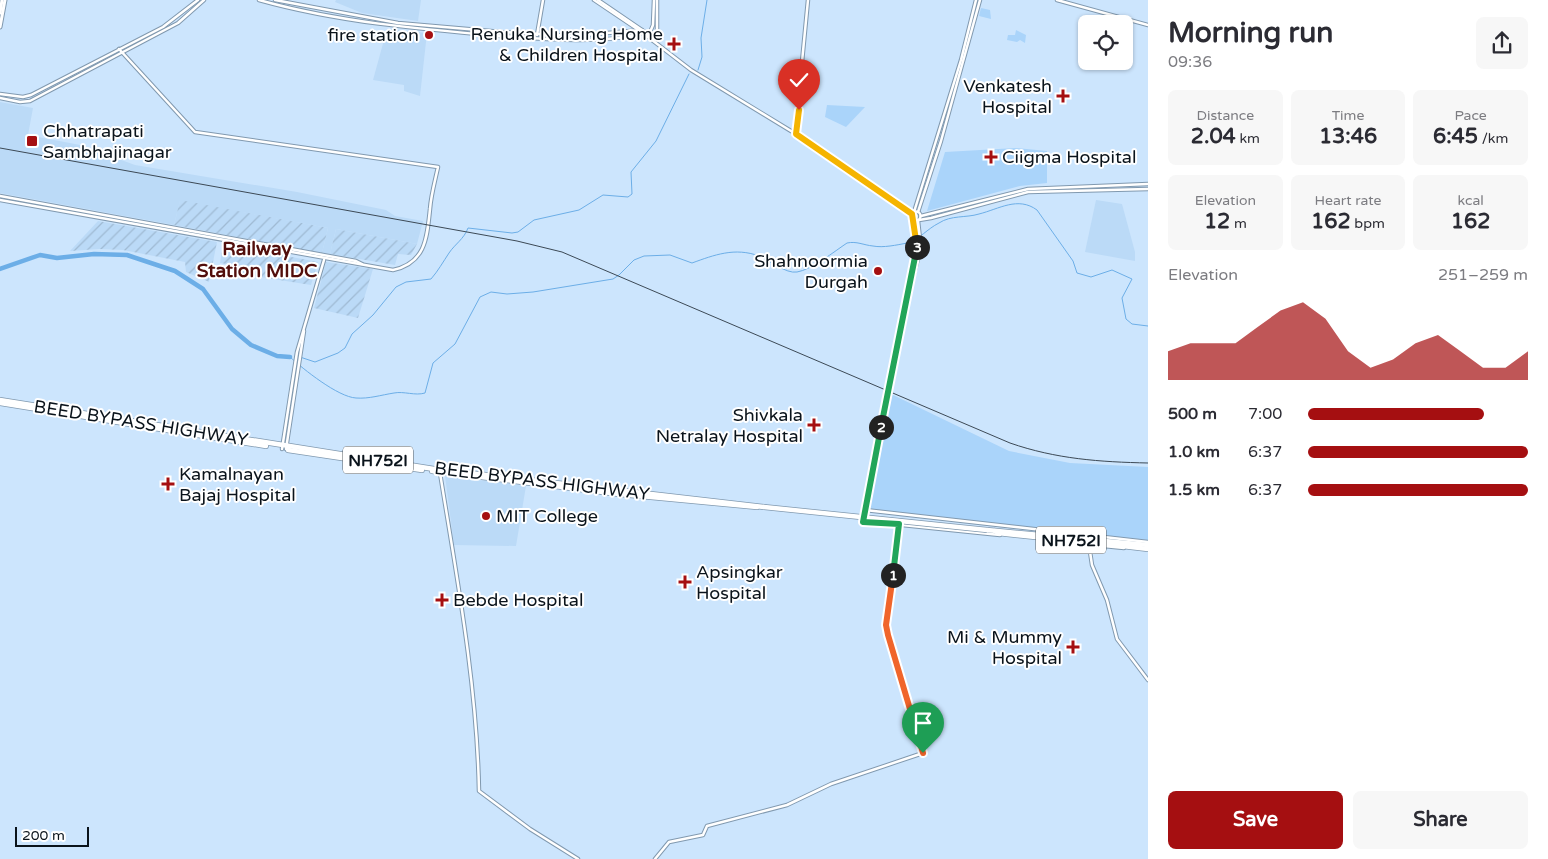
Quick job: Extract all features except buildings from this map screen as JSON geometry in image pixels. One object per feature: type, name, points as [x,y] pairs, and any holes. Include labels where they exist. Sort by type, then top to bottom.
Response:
[{"type":"highway","name":"BEED BYPASS HIGHWAY","points":[[0,402],[440,471],[758,507],[1147,545]]},
{"type":"main road","points":[[0,12],[4,0]]},
{"type":"main road","points":[[0,27],[4,0]]},
{"type":"street","points":[[0,96],[28,102],[93,66],[119,49],[168,24],[198,0]]},
{"type":"street","points":[[93,66],[178,23],[204,0]]},
{"type":"street","points":[[259,0],[385,26],[537,37],[594,38],[643,33],[653,24],[656,0]]},
{"type":"street","points":[[275,0],[398,23],[537,37]]},
{"type":"street","points":[[537,37],[543,0]]},
{"type":"street","points":[[594,0],[643,33]]},
{"type":"street","points":[[598,0],[691,70],[740,98],[915,213],[918,219],[921,244],[909,290]]},
{"type":"street","points":[[652,40],[657,32],[656,0]]},
{"type":"street","points":[[796,134],[808,0]]},
{"type":"street","points":[[978,0],[915,213],[918,219],[915,226],[918,245],[863,522],[991,530]]},
{"type":"street","points":[[1057,0],[1148,25]]},
{"type":"street","points":[[0,198],[392,270],[404,268],[418,256],[426,243],[438,167],[195,132],[119,49]]},
{"type":"street","points":[[918,219],[1028,189],[1148,184]]},
{"type":"street","points":[[918,219],[932,218],[1028,192],[1148,188]]},
{"type":"street","points":[[298,368],[297,352],[324,257]]},
{"type":"street","points":[[284,448],[302,354],[304,331]]},
{"type":"street","points":[[440,471],[468,656],[479,791],[530,829],[578,859]]},
{"type":"street","points":[[864,510],[991,530]]},
{"type":"street","points":[[655,859],[669,842],[706,832],[707,826],[787,805],[833,783],[923,753],[886,625],[899,524]]},
{"type":"street","points":[[1089,540],[1090,559],[1107,600],[1117,639],[1148,680]]},
{"type":"shaded area","points":[[336,0],[421,0],[418,21],[362,13],[335,2]]},
{"type":"shaded area","points":[[981,8],[990,10],[991,19],[979,16]]},
{"type":"shaded area","points":[[387,29],[427,33],[420,96],[404,91],[404,85],[373,80]]},
{"type":"shaded area","points":[[1016,30],[1026,35],[1025,43],[1020,40],[1017,42],[1007,40],[1008,35],[1015,35]]},
{"type":"shaded area","points":[[0,102],[33,108],[28,135],[80,145],[135,165],[297,192],[386,210],[395,216],[423,221],[417,244],[336,229],[330,254],[322,253],[328,228],[180,201],[174,225],[0,193]]},
{"type":"shaded area","points":[[827,105],[865,107],[846,127],[825,117]]},
{"type":"shaded area","points":[[1016,148],[1047,151],[1047,183],[1020,186],[927,211],[945,152]]},
{"type":"shaded area","points":[[180,200],[328,228],[322,253],[174,225]]},
{"type":"shaded area","points":[[1096,200],[1122,204],[1135,252],[1135,261],[1085,252]]},
{"type":"shaded area","points":[[98,221],[217,242],[209,282],[186,272],[185,262],[123,250],[70,251]]},
{"type":"shaded area","points":[[336,229],[417,244],[411,255],[398,254],[395,265],[330,254]]},
{"type":"shaded area","points":[[223,244],[318,262],[311,285],[234,273],[234,265],[220,263]]},
{"type":"shaded area","points":[[326,262],[373,269],[358,318],[314,308]]},
{"type":"shaded area","points":[[891,394],[1009,451],[1070,463],[1148,467],[1148,540],[868,512]]},
{"type":"shaded area","name":"MIT College","points":[[445,476],[526,486],[516,546],[454,545]]},
{"type":"waterway","points":[[698,70],[702,57],[701,38],[707,0]]},
{"type":"waterway","points":[[300,357],[315,362],[338,353],[345,348],[352,334],[373,315],[396,287],[406,282],[431,279],[468,228],[518,232],[534,220],[579,210],[603,195],[628,197],[632,194],[631,172],[656,141],[689,74]]},
{"type":"waterway","points":[[290,357],[321,382],[340,393],[356,398],[398,393],[425,393],[433,363],[455,344],[480,297],[491,292],[507,294],[533,292],[613,279],[634,260],[644,256],[670,255],[692,263],[725,253],[742,252],[759,256],[788,271],[803,271],[847,243],[881,247],[907,243],[944,220],[974,215],[1016,204],[1023,204],[1037,210],[1073,261],[1077,273],[1091,277],[1112,270],[1132,279],[1122,298],[1126,319],[1132,324],[1148,326]]},
{"type":"waterway","points":[[0,269],[40,255],[57,258],[94,254],[127,255],[175,271],[203,289],[232,329],[251,345],[277,356],[290,357]]},
{"type":"railway","points":[[0,148],[517,241],[562,252],[1010,443],[1044,453],[1078,459],[1148,463]]},
{"type":"place","name":"fire station","points":[[429,35]]},
{"type":"place","name":"Renuka Nursing Home & Children Hospital","points":[[674,44]]},
{"type":"place","name":"Venkatesh Hospital","points":[[1063,96]]},
{"type":"place","name":"Chhatrapati Sambhajinagar","points":[[32,141]]},
{"type":"place","name":"Ciigma Hospital","points":[[991,157]]},
{"type":"place","name":"Shahnoormia Durgah","points":[[878,271]]},
{"type":"place","name":"Shivkala Netralay Hospital","points":[[814,425]]},
{"type":"place","name":"Kamalnayan Bajaj Hospital","points":[[168,484]]},
{"type":"place","name":"MIT College","points":[[486,516]]},
{"type":"place","name":"Apsingkar Hospital","points":[[685,582]]},
{"type":"place","name":"Bebde Hospital","points":[[442,600]]},
{"type":"place","name":"Mi & Mummy Hospital","points":[[1073,647]]},
{"type":"district","name":"Railway Station MIDC","points":[[257,259]]},
{"type":"route","points":[[799,110],[796,134],[912,214],[911,216],[914,220],[918,245],[863,522],[899,524],[886,625],[898,672],[923,753]]}]
